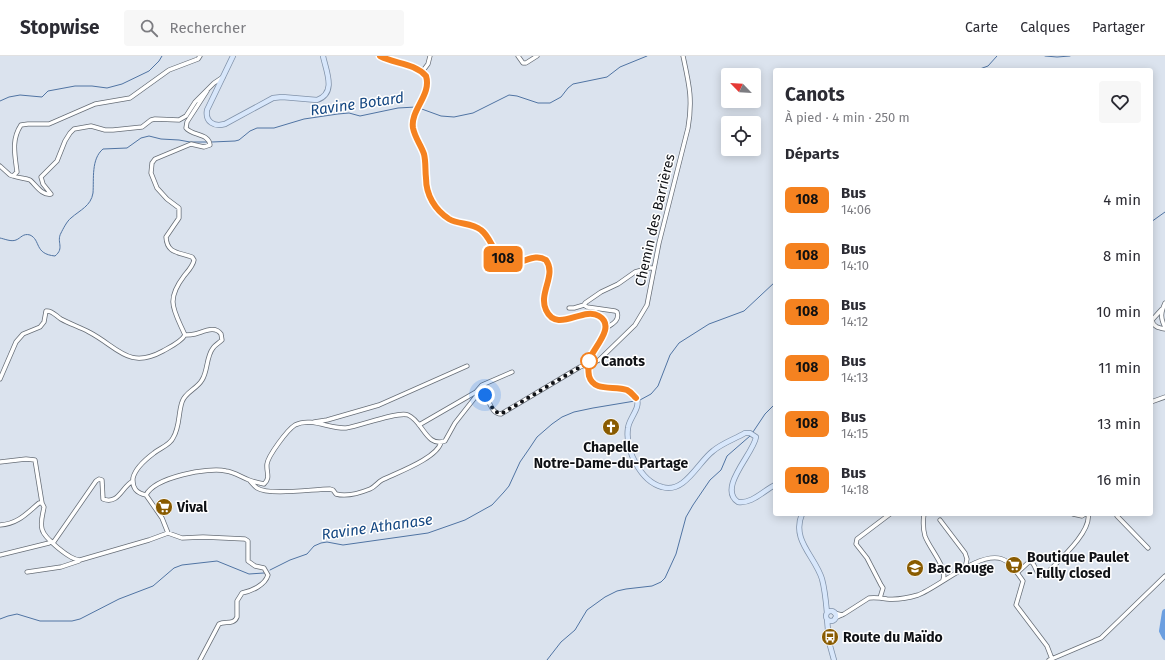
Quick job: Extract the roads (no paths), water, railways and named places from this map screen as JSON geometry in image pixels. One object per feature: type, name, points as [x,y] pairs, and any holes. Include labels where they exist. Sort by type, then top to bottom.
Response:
[{"type":"main road","points":[[233,56],[206,115],[212,124],[219,126],[230,122],[273,98],[282,97],[317,100],[322,98],[328,93],[329,84],[323,56]]},
{"type":"main road","points":[[380,56],[415,68],[426,76],[428,85],[415,115],[413,126],[417,139],[424,153],[426,163],[426,186],[428,194],[436,207],[451,220],[470,224],[481,230],[486,235],[498,255],[507,261],[515,263],[536,256],[546,260],[550,270],[543,301],[548,314],[554,319],[561,320],[593,313],[602,318],[606,328],[604,335],[589,363],[589,376],[594,384],[602,387],[625,389],[636,398],[638,403],[628,426],[628,435],[632,457],[642,474],[661,487],[674,488],[681,484],[699,467],[708,454],[716,448],[745,433],[750,433],[756,437],[755,441],[732,484],[732,496],[738,502],[745,502],[773,486]]},
{"type":"main road","points":[[801,516],[799,524],[801,541],[822,578],[826,605],[831,616],[828,628],[829,642],[834,660]]},
{"type":"street","points":[[13,176],[17,172],[15,163],[16,136],[21,125],[49,124],[96,104],[130,98],[169,70],[198,59],[200,56]]},
{"type":"street","points":[[422,72],[428,64],[430,56]]},
{"type":"street","points":[[518,56],[524,63],[537,56]]},
{"type":"street","name":"Chemin des Barrières","points":[[441,442],[445,441],[455,423],[477,395],[482,393],[485,395],[494,411],[501,414],[580,367],[596,362],[604,356],[640,318],[648,300],[659,243],[688,128],[691,110],[691,95],[682,56]]},
{"type":"street","points":[[0,166],[10,175],[30,180],[38,189],[46,194],[51,194],[43,184],[41,177],[57,161],[65,141],[74,129],[91,126],[105,130],[113,130],[142,127],[151,120],[155,119],[179,120],[186,116],[195,102],[214,83],[224,77]]},
{"type":"street","points":[[185,335],[173,306],[173,295],[178,284],[194,263],[194,260],[188,256],[173,251],[168,246],[166,237],[179,218],[179,208],[167,199],[157,188],[152,177],[150,167],[155,159],[190,144],[204,147],[210,144],[209,139],[191,132],[186,128],[187,122],[207,91]]},
{"type":"street","points":[[569,308],[584,305],[598,294],[618,284],[635,272],[654,268]]},
{"type":"street","points":[[1153,319],[1162,309],[1165,303]]},
{"type":"street","points":[[584,305],[617,312],[617,320],[606,328]]},
{"type":"street","points":[[1153,324],[1156,327],[1165,328],[1162,320],[1162,309]]},
{"type":"street","points":[[0,378],[16,342],[23,334],[40,327],[44,322],[44,313],[48,310],[62,320],[89,331],[119,351],[136,358],[148,358],[177,342],[185,335],[212,329],[217,330],[221,334],[222,340],[211,351],[202,381],[183,399],[178,426],[173,439],[154,453],[135,472],[133,481],[136,490],[138,493],[146,495],[162,518],[168,534]]},
{"type":"street","points":[[146,495],[149,491],[168,478],[198,472],[226,470],[249,480],[264,484],[267,481],[268,476],[266,465],[278,443],[286,432],[295,425],[327,420],[379,404],[467,366]]},
{"type":"street","points":[[419,425],[476,392],[482,385],[512,372]]},
{"type":"street","points":[[1153,401],[1165,397]]},
{"type":"street","points":[[249,480],[257,488],[268,490],[284,492],[330,489],[336,494],[345,495],[370,489],[380,481],[413,466],[438,450],[441,442],[437,443],[429,438],[414,418],[404,414],[346,428],[309,423]]},
{"type":"street","points":[[0,462],[26,458],[35,460],[42,503],[44,505],[42,528],[45,535],[73,558],[80,560]]},
{"type":"street","points":[[0,555],[52,542],[96,481],[99,479],[102,480],[103,499],[107,501],[120,496],[125,487],[133,481]]},
{"type":"street","points":[[0,525],[13,522],[29,513],[40,503],[42,503]]},
{"type":"street","points":[[880,598],[883,588],[867,558],[856,544],[856,541],[887,516]]},
{"type":"street","points":[[924,516],[925,536],[942,568],[944,574],[942,581]]},
{"type":"street","points":[[1017,573],[1030,561],[1035,564],[1039,575],[1045,575],[1084,531],[1089,521],[1088,516]]},
{"type":"street","points":[[1118,516],[1148,548]]},
{"type":"street","points":[[940,520],[965,553],[967,559],[965,568]]},
{"type":"street","points":[[27,572],[61,567],[168,534],[182,538],[203,536],[245,539],[248,541],[248,561],[255,566],[264,568],[268,575],[267,578],[264,582],[247,592],[242,593],[238,597],[236,620],[234,622],[223,622],[218,624],[200,660]]},
{"type":"street","points":[[831,616],[842,615],[869,598],[908,598],[923,593],[965,568],[993,557],[1008,562],[1022,581],[1023,584],[1016,605],[1046,646],[1050,659],[1100,638],[1165,576]]},
{"type":"waterway","points":[[0,101],[9,97],[20,95],[42,97],[48,91],[75,86],[107,88],[122,84],[149,71],[162,56]]},
{"type":"waterway","name":"Ravine Botard","points":[[419,108],[441,116],[454,117],[473,113],[509,95],[538,103],[550,103],[561,97],[573,84],[607,77],[620,67],[647,56]]},
{"type":"waterway","name":"Ravine Athanase","points":[[982,68],[988,66],[997,56]]},
{"type":"waterway","name":"Ravine Athanase","points":[[1045,56],[1070,56]]},
{"type":"waterway","name":"Ravine Botard","points":[[212,142],[235,141],[257,128],[274,128],[304,119],[349,113],[360,116],[398,108],[416,107]]},
{"type":"waterway","name":"Ravine Botard","points":[[0,238],[14,241],[24,235],[30,235],[36,240],[44,253],[55,256],[60,248],[59,239],[65,225],[70,219],[88,205],[92,197],[95,164],[99,153],[103,149],[127,148],[141,138],[149,136],[161,139],[190,142],[209,142]]},
{"type":"waterway","points":[[1153,221],[1165,212]]},
{"type":"waterway","name":"Ravine Athanase","points":[[640,400],[651,394],[658,386],[670,355],[679,343],[709,324],[744,311],[773,284]]},
{"type":"waterway","name":"Ravine Athanase","points":[[270,570],[290,560],[307,554],[314,546],[321,543],[327,542],[343,545],[428,533],[465,520],[492,505],[504,492],[509,486],[520,462],[537,437],[552,424],[562,417],[574,412],[635,401]]},
{"type":"waterway","points":[[753,432],[765,414],[773,406]]},
{"type":"waterway","points":[[547,660],[561,642],[575,630],[587,610],[605,597],[617,591],[652,586],[661,582],[665,578],[676,554],[686,517],[693,505],[710,480],[721,470],[727,456],[750,436]]},
{"type":"waterway","name":"Ravine Athanase","points":[[0,619],[17,614],[40,621],[72,621],[80,619],[119,599],[153,586],[174,568],[182,565],[217,561],[249,574],[264,573]]},
{"type":"waterway","points":[[1165,612],[1162,631],[1165,637]]},
{"type":"place","name":"Canots","points":[[589,361]]},
{"type":"place","name":"Chapelle Notre-Dame-du-Partage","points":[[611,427]]},
{"type":"place","name":"Vival","points":[[164,507]]},
{"type":"place","name":"Boutique Paulet - Fully closed","points":[[1014,565]]},
{"type":"place","name":"Bac Rouge","points":[[915,568]]},
{"type":"place","name":"Route du Maïdo","points":[[830,637]]}]
